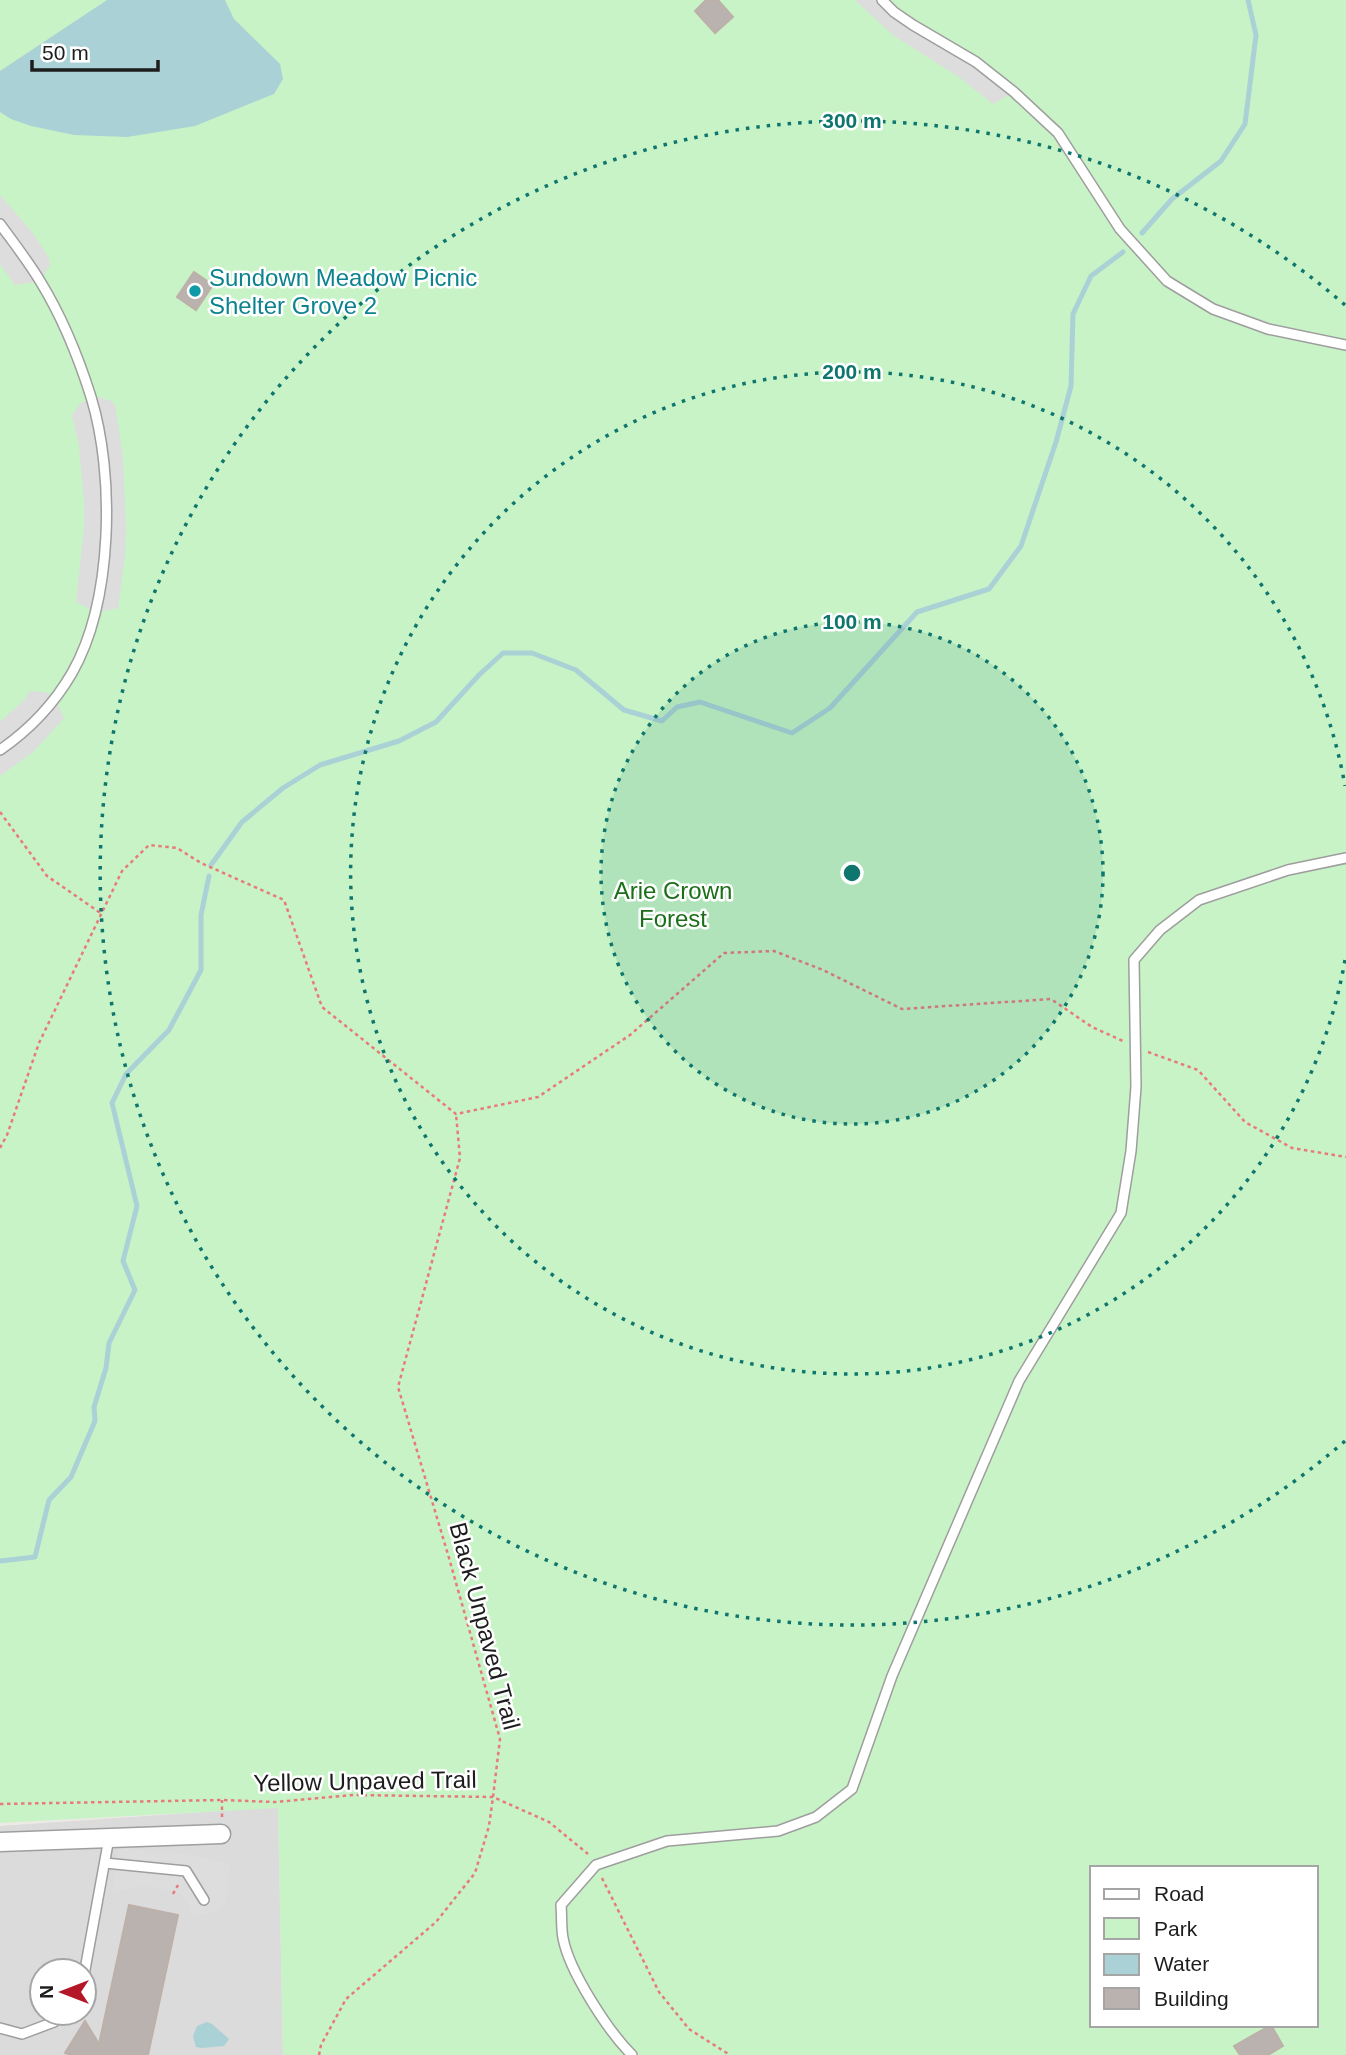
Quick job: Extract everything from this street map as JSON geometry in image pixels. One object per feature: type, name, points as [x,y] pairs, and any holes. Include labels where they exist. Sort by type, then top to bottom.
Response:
[{"type":"street","points":[[0,1842],[221,1834]]},
{"type":"lane","points":[[882,0],[913,25],[976,62],[1014,92],[1058,133],[1120,229],[1167,281],[1213,309],[1268,329],[1346,345]]},
{"type":"lane","points":[[0,224],[40,281],[68,337],[83,375],[100,437],[106,499],[103,567],[87,640],[72,672],[52,702],[29,728],[0,750]]},
{"type":"lane","points":[[632,2055],[575,1973],[563,1938],[561,1905],[596,1865],[667,1841],[778,1831],[816,1817],[852,1789],[892,1676],[1019,1381],[1121,1213],[1131,1151],[1136,1087],[1133,960],[1160,930],[1199,900],[1288,870],[1346,858]]},
{"type":"lane","points":[[87,1957],[109,1838]]},
{"type":"lane","points":[[105,1863],[186,1871],[204,1900]]},
{"type":"lane","points":[[0,2028],[22,2034],[41,2027]]},
{"type":"path","points":[[0,812],[47,876],[102,914]]},
{"type":"path","points":[[0,1148],[39,1044],[122,871],[149,845],[177,848],[201,863],[284,900],[322,1007],[456,1114],[538,1097],[630,1035],[724,953],[774,951],[823,970],[902,1009],[1051,999],[1092,1027],[1198,1070],[1245,1122],[1292,1149],[1346,1157]]},
{"type":"path","name":"Black Unpaved Trail","points":[[456,1114],[460,1158],[398,1387],[500,1739],[494,1797]]},
{"type":"path","name":"Yellow Unpaved Trail","points":[[0,1804],[222,1800],[275,1802],[353,1796],[494,1797],[489,1826],[475,1873],[436,1922],[346,1999],[321,2045],[320,2055]]},
{"type":"path","points":[[494,1797],[549,1822],[585,1850],[596,1865],[659,1993],[689,2029],[730,2055]]},
{"type":"shaded area","points":[[855,0],[882,0],[1014,92],[993,104],[959,77],[894,36]]},
{"type":"shaded area","points":[[0,195],[32,232],[49,258],[50,265],[40,281],[15,285],[0,264]]},
{"type":"shaded area","points":[[99,397],[115,405],[123,457],[126,528],[118,608],[94,611],[76,602],[84,529],[84,501],[79,446],[72,415],[81,403]]},
{"type":"shaded area","points":[[30,691],[45,692],[55,698],[64,718],[33,752],[0,776],[0,722]]},
{"type":"shaded area","points":[[278,1807],[283,2055],[0,2055],[0,1826]]},
{"type":"shaded area","points":[[120,1848],[191,1855],[229,1864],[228,1893],[222,1909],[194,1917],[182,1894],[155,1887],[112,1892]]},
{"type":"green space","name":"Arie Crown Forest","points":[[0,0],[1346,0],[1346,2055],[283,2055],[278,1808],[0,1823]]},
{"type":"water","points":[[107,0],[225,0],[234,19],[280,64],[283,79],[274,94],[195,126],[127,137],[74,135],[31,126],[0,112],[0,71]]},
{"type":"water","points":[[207,2022],[229,2039],[224,2046],[196,2047],[193,2036],[197,2026]]},
{"type":"building","points":[[706,0],[718,0],[733,17],[715,33],[695,11]]},
{"type":"building","name":"Sundown Meadow Picnic Shelter Grove 2","points":[[194,272],[213,285],[196,310],[177,297]]},
{"type":"building","points":[[129,1905],[178,1915],[148,2055],[65,2053],[81,2027],[89,2027],[99,2044]]},
{"type":"building","points":[[1272,2027],[1283,2046],[1268,2055],[1240,2055],[1234,2046]]},
{"type":"waterway","points":[[1142,233],[1172,199],[1221,161],[1245,124],[1256,35],[1248,0]]},
{"type":"waterway","points":[[211,865],[242,822],[283,788],[320,765],[399,741],[436,722],[503,653],[532,653],[576,670],[624,710],[662,721],[677,707],[700,702],[792,733],[830,708],[917,612],[989,589],[1021,546],[1056,442],[1071,386],[1073,314],[1091,276],[1123,252]]},
{"type":"waterway","points":[[0,1561],[35,1557],[49,1500],[71,1477],[95,1421],[94,1407],[106,1368],[109,1343],[135,1290],[123,1261],[137,1206],[112,1103],[126,1074],[169,1030],[201,970],[201,915],[209,876]]},
{"type":"place","name":"Sundown Meadow Picnic Shelter Grove 2","points":[[195,291]]}]
